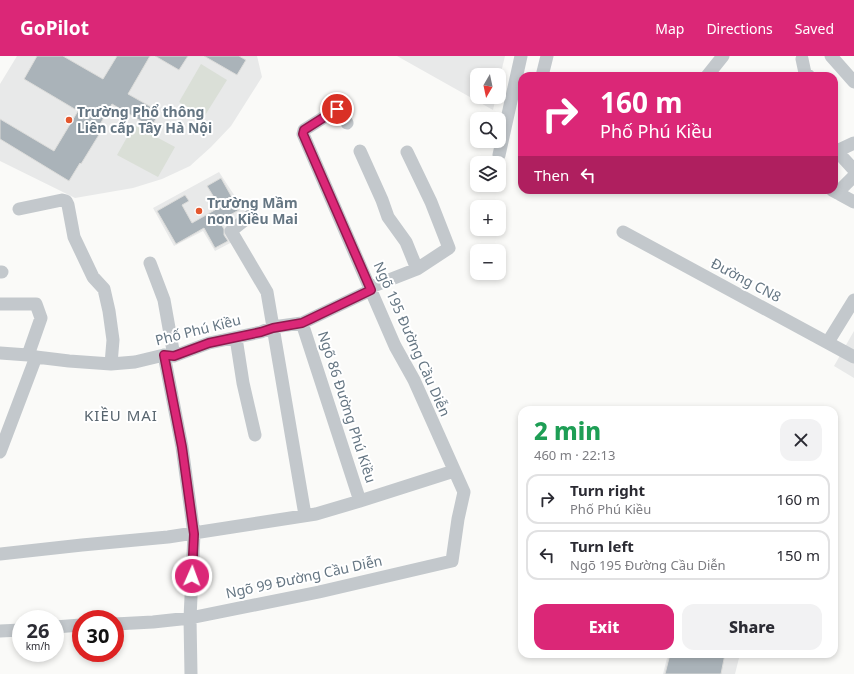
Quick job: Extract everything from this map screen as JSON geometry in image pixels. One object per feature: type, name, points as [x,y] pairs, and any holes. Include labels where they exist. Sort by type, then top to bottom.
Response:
[{"type":"street","points":[[499,155],[521,56]]},
{"type":"street","points":[[543,72],[547,56]]},
{"type":"street","points":[[710,72],[723,56]]},
{"type":"street","points":[[831,56],[854,82]]},
{"type":"street","points":[[802,58],[804,72]]},
{"type":"street","name":"Ngõ 195 Đường Cầu Diễn","points":[[347,123],[340,110],[337,109],[304,130],[303,134],[395,346],[414,380],[464,492],[458,519],[452,561]]},
{"type":"street","points":[[838,149],[854,143]]},
{"type":"street","points":[[360,151],[388,217],[406,242],[417,269]]},
{"type":"street","name":"Phố Phú Kiều","points":[[0,353],[111,364],[135,362],[169,356],[209,343],[236,338],[273,328],[302,323],[371,288],[417,269],[449,248],[407,152]]},
{"type":"street","points":[[838,153],[854,170]]},
{"type":"street","points":[[838,189],[854,176]]},
{"type":"street","points":[[838,194],[854,202]]},
{"type":"street","points":[[19,209],[62,200],[66,201],[74,237],[93,277],[104,289],[113,340],[111,364]]},
{"type":"street","points":[[251,215],[231,231],[267,292],[305,515]]},
{"type":"street","name":"Đường CN8","points":[[623,232],[854,357]]},
{"type":"street","points":[[150,263],[164,300],[169,356],[194,534],[190,618],[190,674]]},
{"type":"street","points":[[828,342],[854,300]]},
{"type":"street","points":[[0,304],[36,304],[41,318],[32,356],[0,452]]},
{"type":"street","name":"Ngõ 86 Đường Phú Kiều","points":[[302,323],[360,501]]},
{"type":"street","points":[[236,338],[243,383],[254,435]]},
{"type":"street","points":[[0,554],[194,534],[235,526],[316,514],[454,471]]},
{"type":"street","name":"Ngõ 99 Đường Cầu Diễn","points":[[124,624],[190,618],[319,592],[452,561]]},
{"type":"street","points":[[0,631],[12,630]]},
{"type":"shaded area","points":[[17,56],[257,56],[262,77],[231,126],[190,166],[162,179],[133,188],[75,198],[0,161],[0,84]]},
{"type":"shaded area","points":[[397,56],[505,56],[502,68],[470,68],[470,97]]},
{"type":"shaded area","points":[[201,64],[227,80],[204,117],[179,102]]},
{"type":"shaded area","points":[[482,104],[494,104],[493,110]]},
{"type":"shaded area","points":[[134,125],[175,147],[158,177],[117,155]]},
{"type":"shaded area","name":"Trường Mầm non Kiều Mai","points":[[219,172],[246,213],[234,241],[215,251],[203,231],[174,246],[153,208]]},
{"type":"shaded area","points":[[854,331],[854,378],[834,366]]},
{"type":"shaded area","points":[[667,658],[739,658],[735,674],[663,674]]},
{"type":"building","points":[[37,56],[63,56],[103,79],[117,56],[150,56],[128,94],[160,112],[151,127],[112,104],[96,131],[100,133],[69,181],[0,139],[0,119],[54,151],[78,111],[24,79]]},
{"type":"building","points":[[155,56],[188,56],[179,70]]},
{"type":"building","points":[[204,56],[239,56],[246,60],[237,75]]},
{"type":"building","points":[[221,178],[239,210],[219,221],[224,229],[224,235],[228,241],[215,248],[204,228],[176,244],[157,211],[185,195],[189,201],[182,205],[192,223],[220,207],[207,186]]},
{"type":"building","points":[[669,658],[724,658],[721,674],[665,674]]},
{"type":"place","name":"Trường Phổ thông Liên cấp Tây Hà Nội","points":[[69,120]]},
{"type":"place","name":"Trường Mầm non Kiều Mai","points":[[199,211]]},
{"type":"district","name":"KIỀU MAI","points":[[121,416]]},
{"type":"route","points":[[192,576],[194,534],[182,447],[164,355],[174,356],[209,343],[236,338],[273,328],[302,323],[371,290],[303,134],[304,130],[337,109]]}]
